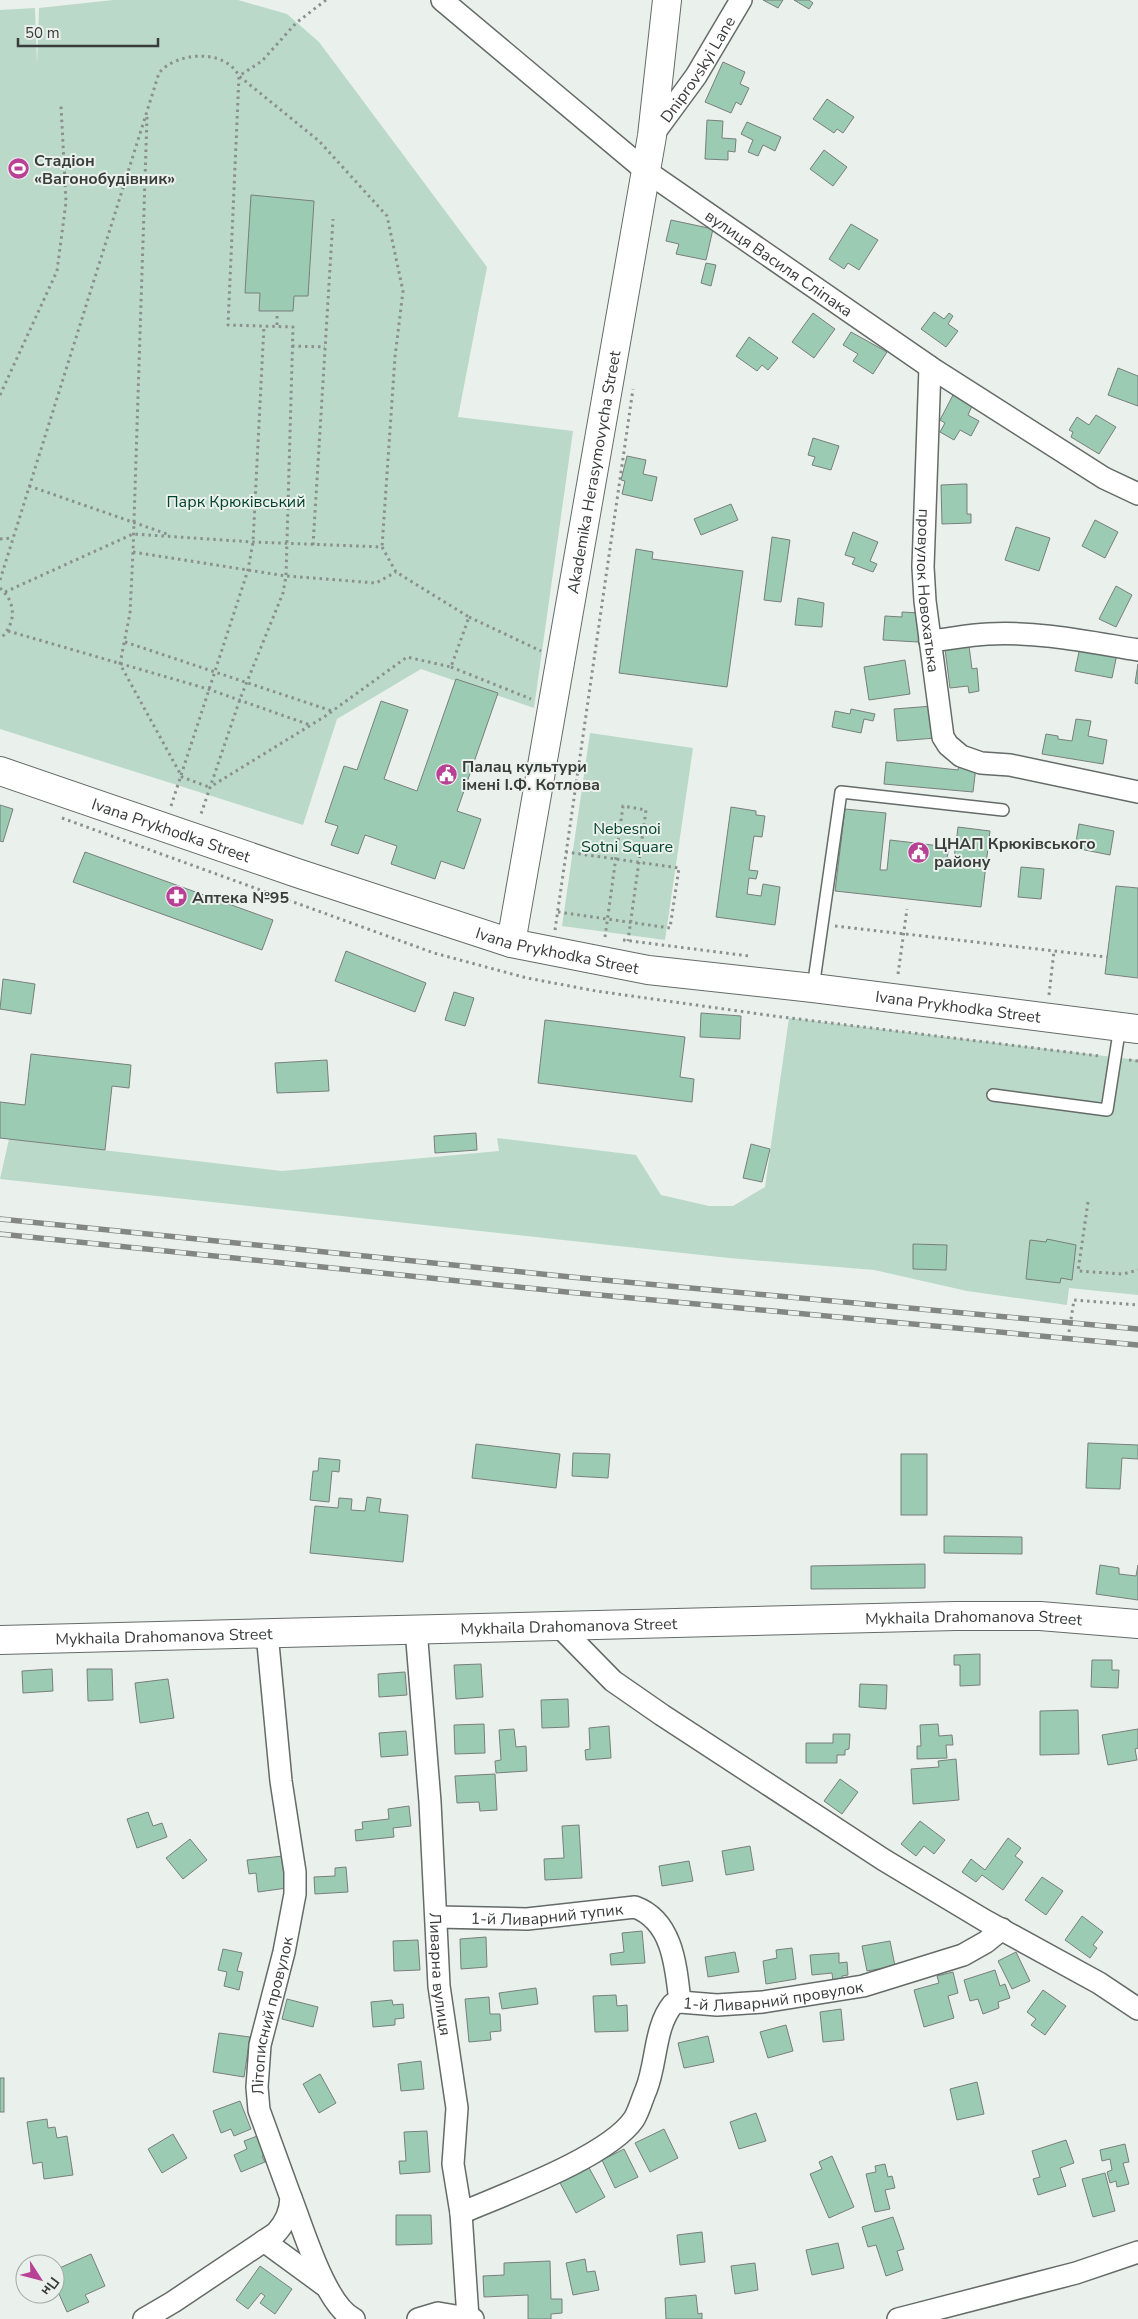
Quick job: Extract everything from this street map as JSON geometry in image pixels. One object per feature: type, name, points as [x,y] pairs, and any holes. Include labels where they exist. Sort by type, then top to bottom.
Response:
[{"type":"main road","name":"Akademika Herasymovycha Street","points":[[513,932],[652,136],[667,0]]},
{"type":"main road","name":"Ivana Prykhodka Street","points":[[0,771],[297,873],[648,970],[813,988],[1129,1028]]},
{"type":"main road","name":"Mykhaila Drahomanova Street","points":[[0,1640],[956,1616],[1040,1616],[1138,1624]]},
{"type":"street","name":"вулиця Василя Сліпака","points":[[442,0],[646,171],[930,367],[1104,478],[1138,494]]},
{"type":"street","name":"Dniprovskyi Lane","points":[[652,136],[696,76],[740,0]]},
{"type":"street","name":"провулок Новохатька","points":[[930,367],[923,567],[930,642],[943,736],[948,745],[961,756],[970,759],[1010,765],[1138,792]]},
{"type":"street","points":[[930,642],[988,634],[1029,635],[1084,641],[1138,650]]},
{"type":"street","points":[[560,1627],[613,1681],[662,1715],[884,1860],[1099,1983],[1138,2008]]},
{"type":"street","name":"Ливарна вулиця","points":[[416,1629],[437,1917],[440,1986],[451,2080],[457,2108],[453,2164],[461,2213],[471,2319]]},
{"type":"street","name":"Літописний провулок","points":[[267,1633],[280,1781],[295,1872],[295,1894],[284,1952],[261,2038],[256,2087],[259,2110],[326,2287]]},
{"type":"street","name":"1-й Ливарний тупик","points":[[437,1917],[526,1919],[635,1907],[647,1912],[657,1920],[667,1936],[672,1953],[680,2002]]},
{"type":"street","name":"1-й Ливарний провулок","points":[[461,2213],[574,2163],[608,2144],[634,2119],[647,2087],[664,2019],[673,2004],[680,2002],[717,2005],[763,2002],[864,1986],[963,1955],[986,1942],[1002,1929]]},
{"type":"street","points":[[144,2319],[173,2302],[264,2241],[283,2226],[290,2211],[291,2198]]},
{"type":"street","points":[[264,2241],[315,2277],[326,2287],[340,2308],[353,2319]]},
{"type":"street","points":[[898,2319],[1076,2273],[1138,2252]]},
{"type":"street","points":[[418,2319],[438,2313],[471,2319]]},
{"type":"lane","points":[[813,988],[841,792],[1003,810]]},
{"type":"lane","points":[[994,1095],[1107,1110],[1129,1028]]},
{"type":"path","points":[[239,76],[262,61],[296,23],[326,0]]},
{"type":"path","points":[[0,580],[159,73],[166,65],[183,57],[209,57],[229,65],[239,76],[319,141],[387,216],[403,291],[395,357],[382,547],[396,572],[469,616],[547,654]]},
{"type":"path","points":[[200,817],[246,682],[283,593],[286,576],[293,327],[228,325],[239,76]]},
{"type":"path","points":[[0,395],[57,272],[66,202],[61,106]]},
{"type":"path","points":[[147,112],[133,552],[130,613],[120,664],[182,777],[209,787]]},
{"type":"path","points":[[313,545],[333,219]]},
{"type":"path","points":[[277,313],[277,326]]},
{"type":"path","points":[[178,810],[170,807],[182,777],[208,689],[248,570],[253,542],[264,325]]},
{"type":"path","points":[[292,346],[325,347]]},
{"type":"path","points":[[513,932],[556,931],[634,380]]},
{"type":"path","points":[[30,486],[170,535]]},
{"type":"path","points":[[5,592],[133,534],[286,544],[382,547]]},
{"type":"path","points":[[0,539],[13,538]]},
{"type":"path","points":[[133,552],[286,576],[376,583],[396,572]]},
{"type":"path","points":[[0,588],[5,592],[13,608],[12,620],[8,631],[0,639]]},
{"type":"path","points":[[451,667],[469,616]]},
{"type":"path","points":[[8,631],[240,699],[311,726]]},
{"type":"path","points":[[125,642],[332,711]]},
{"type":"path","points":[[209,787],[311,726],[407,657],[451,667],[533,700]]},
{"type":"path","points":[[605,938],[623,806],[646,810],[628,941]]},
{"type":"path","points":[[193,815],[206,820]]},
{"type":"path","points":[[558,912],[670,928],[679,868],[566,852]]},
{"type":"path","points":[[898,974],[907,909]]},
{"type":"path","points":[[822,925],[1107,957]]},
{"type":"path","points":[[595,936],[612,938]]},
{"type":"path","points":[[620,940],[759,957]]},
{"type":"path","points":[[1040,994],[1050,995],[1054,951]]},
{"type":"path","points":[[889,973],[906,975]]},
{"type":"path","points":[[1088,1202],[1078,1271],[1123,1274],[1138,1270]]},
{"type":"path","points":[[1069,1332],[1074,1300],[1138,1305]]},
{"type":"green space","name":"Парк Крюківський","points":[[113,0],[238,0],[287,14],[319,42],[487,267],[458,417],[573,431],[534,708],[421,669],[337,719],[303,825],[0,729],[0,10],[35,8],[37,64],[39,8]]},
{"type":"green space","name":"Nebesnoi Sotni Square","points":[[590,733],[693,748],[665,940],[562,926]]},
{"type":"green space","points":[[789,1018],[1138,1060],[1138,1295],[1069,1288],[1067,1305],[967,1291],[874,1270],[729,1258],[0,1179],[9,1139],[282,1171],[499,1151],[497,1138],[636,1155],[661,1195],[709,1206],[733,1206],[765,1187]]},
{"type":"building","points":[[763,0],[783,0],[778,8]]},
{"type":"building","points":[[794,0],[809,0],[813,3],[809,9]]},
{"type":"building","points":[[723,62],[745,72],[740,84],[749,88],[741,105],[736,102],[731,113],[705,102]]},
{"type":"building","points":[[827,99],[854,117],[843,133],[837,129],[834,133],[813,119]]},
{"type":"building","points":[[707,120],[723,121],[722,138],[736,139],[735,152],[728,151],[728,160],[705,159]]},
{"type":"building","points":[[747,122],[781,137],[775,151],[763,145],[758,156],[748,152],[753,140],[741,134]]},
{"type":"building","points":[[824,150],[847,167],[833,186],[810,169]]},
{"type":"building","points":[[251,195],[314,201],[308,296],[294,296],[293,311],[259,311],[260,293],[245,293]]},
{"type":"building","points":[[671,220],[713,229],[706,260],[676,254],[679,244],[666,241]]},
{"type":"building","points":[[851,224],[878,240],[859,270],[848,263],[844,269],[829,259]]},
{"type":"building","points":[[706,263],[716,265],[711,286],[701,283]]},
{"type":"building","points":[[934,312],[944,319],[949,313],[953,316],[948,324],[958,331],[946,347],[921,329]]},
{"type":"building","points":[[813,313],[835,329],[814,358],[792,342]]},
{"type":"building","points":[[851,332],[887,352],[873,374],[853,361],[858,354],[843,345]]},
{"type":"building","points":[[749,337],[778,358],[768,370],[762,365],[757,371],[736,356]]},
{"type":"building","points":[[1118,368],[1138,376],[1138,406],[1108,395]]},
{"type":"building","points":[[953,395],[972,406],[968,415],[979,421],[971,436],[960,430],[954,440],[940,432],[945,423],[940,420]]},
{"type":"building","points":[[1096,415],[1116,427],[1099,454],[1071,437],[1073,432],[1069,430],[1077,417],[1089,425]]},
{"type":"building","points":[[813,438],[839,446],[831,470],[812,465],[815,457],[808,455]]},
{"type":"building","points":[[627,456],[646,460],[643,474],[657,477],[652,501],[622,494],[625,481],[621,480]]},
{"type":"building","points":[[967,484],[967,514],[971,514],[971,523],[942,524],[941,485]]},
{"type":"building","points":[[731,504],[738,520],[701,535],[694,519]]},
{"type":"building","points":[[1095,520],[1118,532],[1105,558],[1082,546]]},
{"type":"building","points":[[1016,527],[1050,538],[1039,571],[1005,560]]},
{"type":"building","points":[[853,532],[878,542],[870,561],[877,564],[873,572],[852,564],[855,558],[845,555]]},
{"type":"building","points":[[772,537],[790,540],[781,602],[764,600]]},
{"type":"building","points":[[636,549],[653,552],[652,559],[743,571],[727,687],[619,673]]},
{"type":"building","points":[[1116,586],[1132,595],[1116,627],[1099,619]]},
{"type":"building","points":[[798,598],[824,603],[822,627],[795,625]]},
{"type":"building","points":[[902,612],[920,613],[918,642],[883,640],[885,616],[902,617]]},
{"type":"building","points":[[969,646],[972,669],[977,668],[979,691],[969,693],[968,686],[950,688],[945,649]]},
{"type":"building","points":[[1080,647],[1117,654],[1112,678],[1075,671]]},
{"type":"building","points":[[905,660],[910,694],[869,700],[864,667]]},
{"type":"building","points":[[1138,664],[1138,684],[1135,683]]},
{"type":"building","name":"Палац культури імені І.Ф. Котлова","points":[[456,679],[498,693],[457,811],[481,819],[464,869],[441,861],[435,879],[391,864],[397,846],[365,835],[358,854],[331,845],[338,826],[325,822],[344,766],[357,770],[381,701],[408,710],[384,779],[417,791]]},
{"type":"building","points":[[933,706],[936,738],[897,741],[894,709]]},
{"type":"building","points":[[851,709],[875,714],[873,721],[864,719],[861,733],[832,727],[835,711],[850,714]]},
{"type":"building","points":[[1076,719],[1091,721],[1088,736],[1107,740],[1103,764],[1042,754],[1046,734],[1058,736],[1058,739],[1072,741]]},
{"type":"building","points":[[886,762],[958,770],[959,765],[976,767],[973,792],[884,784]]},
{"type":"building","points":[[0,805],[13,809],[3,842],[0,841]]},
{"type":"building","points":[[731,807],[756,811],[756,815],[765,816],[762,837],[754,836],[749,870],[758,871],[756,879],[749,878],[747,894],[761,896],[763,884],[780,887],[775,925],[716,917]]},
{"type":"building","name":"ЦНАП Крюківського району","points":[[845,809],[886,813],[880,870],[887,870],[890,840],[949,847],[947,858],[954,859],[958,827],[990,831],[981,907],[835,891]]},
{"type":"building","points":[[1079,824],[1114,831],[1110,855],[1075,848]]},
{"type":"building","points":[[85,852],[273,920],[262,950],[73,882]]},
{"type":"building","points":[[1021,867],[1044,869],[1041,899],[1018,897]]},
{"type":"building","points":[[1116,886],[1138,888],[1138,978],[1105,974]]},
{"type":"building","points":[[346,951],[426,983],[415,1012],[335,981]]},
{"type":"building","points":[[3,979],[35,984],[31,1014],[0,1009]]},
{"type":"building","points":[[454,992],[474,998],[465,1026],[445,1020]]},
{"type":"building","points":[[701,1013],[741,1016],[740,1039],[700,1037]]},
{"type":"building","points":[[545,1020],[685,1037],[680,1077],[694,1079],[692,1102],[538,1083]]},
{"type":"building","points":[[31,1054],[131,1065],[129,1088],[112,1086],[105,1150],[0,1138],[0,1102],[25,1105]]},
{"type":"building","points":[[327,1060],[329,1091],[277,1093],[275,1063]]},
{"type":"building","points":[[476,1133],[477,1150],[435,1153],[434,1136]]},
{"type":"building","points":[[751,1144],[770,1149],[762,1182],[743,1178]]},
{"type":"building","points":[[1047,1239],[1076,1245],[1072,1280],[1061,1278],[1060,1283],[1026,1279],[1030,1240],[1046,1242]]},
{"type":"building","points":[[913,1244],[947,1245],[946,1270],[913,1269]]},
{"type":"building","points":[[1088,1443],[1138,1445],[1138,1459],[1122,1458],[1120,1489],[1086,1488]]},
{"type":"building","points":[[476,1444],[560,1454],[556,1488],[472,1478]]},
{"type":"building","points":[[573,1453],[610,1454],[608,1478],[572,1476]]},
{"type":"building","points":[[901,1454],[927,1454],[927,1515],[901,1515]]},
{"type":"building","points":[[319,1458],[340,1460],[339,1472],[332,1471],[329,1502],[310,1500],[313,1471],[318,1471]]},
{"type":"building","points":[[367,1497],[381,1499],[379,1512],[408,1515],[403,1562],[310,1553],[315,1506],[338,1508],[339,1498],[352,1499],[351,1510],[365,1511]]},
{"type":"building","points":[[944,1536],[1022,1537],[1022,1554],[944,1553]]},
{"type":"building","points":[[925,1564],[925,1588],[811,1589],[811,1566]]},
{"type":"building","points":[[1100,1565],[1119,1568],[1119,1574],[1136,1576],[1138,1565],[1138,1600],[1096,1594]]},
{"type":"building","points":[[980,1654],[980,1685],[960,1686],[960,1665],[954,1665],[954,1655]]},
{"type":"building","points":[[1092,1660],[1112,1660],[1112,1670],[1119,1670],[1118,1688],[1091,1687]]},
{"type":"building","points":[[481,1664],[483,1697],[456,1699],[454,1665]]},
{"type":"building","points":[[52,1669],[53,1691],[23,1693],[22,1671]]},
{"type":"building","points":[[87,1669],[112,1669],[113,1700],[88,1701]]},
{"type":"building","points":[[405,1672],[407,1695],[379,1697],[378,1674]]},
{"type":"building","points":[[168,1679],[174,1718],[140,1723],[135,1683]]},
{"type":"building","points":[[860,1684],[887,1685],[886,1709],[859,1707]]},
{"type":"building","points":[[568,1699],[569,1727],[542,1728],[541,1700]]},
{"type":"building","points":[[1078,1710],[1079,1754],[1040,1755],[1040,1711]]},
{"type":"building","points":[[484,1724],[485,1753],[455,1754],[454,1725]]},
{"type":"building","points":[[938,1724],[939,1736],[952,1735],[953,1745],[946,1745],[947,1758],[917,1759],[917,1746],[921,1746],[920,1725]]},
{"type":"building","points":[[609,1726],[611,1758],[586,1760],[585,1750],[590,1749],[589,1728]]},
{"type":"building","points":[[514,1729],[516,1747],[526,1746],[527,1771],[496,1773],[495,1761],[501,1760],[499,1730]]},
{"type":"building","points":[[1138,1729],[1138,1748],[1135,1749],[1137,1760],[1108,1765],[1102,1735]]},
{"type":"building","points":[[406,1731],[408,1755],[381,1757],[379,1733]]},
{"type":"building","points":[[833,1734],[850,1734],[849,1749],[845,1750],[845,1755],[837,1755],[837,1763],[806,1763],[806,1743],[833,1743]]},
{"type":"building","points":[[956,1759],[959,1800],[913,1804],[911,1769],[939,1767],[938,1761]]},
{"type":"building","points":[[495,1774],[497,1810],[480,1811],[479,1802],[457,1803],[455,1776]]},
{"type":"building","points":[[840,1779],[858,1792],[842,1814],[824,1801]]},
{"type":"building","points":[[409,1806],[411,1826],[393,1828],[394,1837],[356,1841],[355,1830],[363,1829],[362,1822],[389,1819],[388,1809]]},
{"type":"building","points":[[148,1812],[153,1826],[162,1823],[167,1837],[137,1848],[127,1819]]},
{"type":"building","points":[[920,1821],[945,1840],[934,1854],[924,1846],[916,1856],[901,1844]]},
{"type":"building","points":[[579,1825],[582,1878],[545,1880],[544,1859],[564,1858],[562,1826]]},
{"type":"building","points":[[1008,1838],[1021,1848],[1015,1856],[1023,1862],[1003,1890],[982,1875],[976,1882],[962,1872],[971,1859],[985,1870]]},
{"type":"building","points":[[190,1839],[207,1860],[183,1879],[166,1858]]},
{"type":"building","points":[[750,1846],[754,1870],[726,1875],[722,1851]]},
{"type":"building","points":[[283,1856],[287,1888],[258,1892],[256,1873],[249,1874],[247,1860]]},
{"type":"building","points":[[689,1861],[693,1881],[662,1886],[659,1866]]},
{"type":"building","points":[[346,1867],[348,1892],[315,1894],[314,1877],[335,1876],[335,1868]]},
{"type":"building","points":[[1042,1877],[1063,1891],[1046,1915],[1025,1900]]},
{"type":"building","points":[[1082,1916],[1103,1932],[1093,1945],[1097,1948],[1090,1958],[1065,1940]]},
{"type":"building","points":[[642,1931],[645,1963],[611,1965],[610,1954],[624,1952],[622,1933]]},
{"type":"building","points":[[486,1937],[487,1967],[461,1969],[460,1939]]},
{"type":"building","points":[[418,1940],[420,1970],[394,1971],[393,1941]]},
{"type":"building","points":[[890,1941],[895,1966],[867,1971],[862,1946]]},
{"type":"building","points":[[792,1948],[796,1979],[766,1984],[763,1961],[777,1958],[776,1950]]},
{"type":"building","points":[[223,1949],[242,1953],[237,1971],[243,1972],[239,1990],[224,1986],[227,1972],[218,1970]]},
{"type":"building","points":[[735,1952],[739,1972],[708,1977],[705,1957]]},
{"type":"building","points":[[1016,1952],[1030,1981],[1012,1989],[998,1961]]},
{"type":"building","points":[[839,1953],[839,1963],[847,1962],[848,1975],[842,1976],[843,1982],[833,1982],[832,1973],[812,1975],[810,1955]]},
{"type":"building","points":[[995,1970],[1000,1986],[1005,1984],[1010,1998],[998,2002],[999,2008],[983,2014],[978,1999],[970,2001],[964,1980]]},
{"type":"building","points":[[953,1972],[958,1993],[948,1996],[954,2018],[924,2027],[914,1990],[939,1983],[937,1976]]},
{"type":"building","points":[[536,1988],[538,2004],[502,2009],[499,1993]]},
{"type":"building","points":[[1043,1990],[1066,2006],[1045,2035],[1031,2025],[1036,2019],[1027,2012]]},
{"type":"building","points":[[616,1995],[617,2006],[627,2005],[628,2031],[595,2032],[593,1996]]},
{"type":"building","points":[[489,1997],[490,2014],[500,2014],[501,2031],[490,2032],[491,2040],[469,2042],[465,1999]]},
{"type":"building","points":[[287,1999],[318,2007],[313,2027],[282,2019]]},
{"type":"building","points":[[392,2000],[393,2005],[403,2004],[404,2018],[395,2019],[395,2025],[373,2027],[371,2002]]},
{"type":"building","points":[[841,2009],[844,2040],[823,2042],[820,2012]]},
{"type":"building","points":[[786,2025],[793,2051],[768,2058],[760,2032]]},
{"type":"building","points":[[219,2033],[250,2037],[244,2077],[213,2072]]},
{"type":"building","points":[[708,2036],[714,2062],[684,2068],[678,2043]]},
{"type":"building","points":[[421,2061],[424,2089],[401,2091],[398,2064]]},
{"type":"building","points":[[320,2074],[336,2103],[319,2113],[303,2084]]},
{"type":"building","points":[[0,2078],[4,2078],[4,2112],[0,2112]]},
{"type":"building","points":[[977,2082],[984,2114],[957,2120],[950,2089]]},
{"type":"building","points":[[240,2101],[251,2129],[234,2136],[231,2129],[221,2133],[213,2111]]},
{"type":"building","points":[[756,2113],[766,2141],[739,2149],[730,2122]]},
{"type":"building","points":[[47,2119],[48,2128],[55,2127],[57,2138],[67,2136],[73,2175],[44,2179],[42,2162],[33,2164],[27,2122]]},
{"type":"building","points":[[664,2129],[678,2158],[650,2172],[635,2143]]},
{"type":"building","points":[[427,2131],[430,2172],[400,2174],[399,2161],[406,2161],[404,2132]]},
{"type":"building","points":[[173,2134],[187,2158],[162,2173],[148,2149]]},
{"type":"building","points":[[260,2135],[267,2154],[262,2156],[265,2162],[241,2172],[234,2155],[247,2149],[244,2141]]},
{"type":"building","points":[[1066,2140],[1074,2163],[1060,2168],[1066,2186],[1038,2195],[1033,2179],[1040,2177],[1032,2151]]},
{"type":"building","points":[[1125,2144],[1129,2162],[1123,2163],[1129,2184],[1117,2187],[1116,2181],[1110,2183],[1107,2172],[1112,2170],[1110,2159],[1102,2161],[1100,2150]]},
{"type":"building","points":[[624,2149],[638,2177],[615,2188],[602,2160]]},
{"type":"building","points":[[832,2156],[854,2207],[829,2218],[810,2174],[822,2169],[819,2162]]},
{"type":"building","points":[[885,2164],[888,2177],[892,2176],[895,2188],[885,2190],[890,2209],[875,2212],[866,2174],[876,2172],[875,2166]]},
{"type":"building","points":[[588,2166],[605,2197],[576,2213],[559,2181]]},
{"type":"building","points":[[1105,2173],[1115,2211],[1093,2217],[1082,2179]]},
{"type":"building","points":[[396,2215],[431,2215],[432,2244],[396,2245]]},
{"type":"building","points":[[893,2217],[904,2249],[897,2251],[903,2270],[886,2276],[876,2245],[868,2247],[862,2227]]},
{"type":"building","points":[[702,2232],[705,2262],[680,2265],[677,2235]]},
{"type":"building","points":[[838,2243],[844,2268],[812,2275],[806,2250]]},
{"type":"building","points":[[91,2254],[105,2286],[85,2295],[89,2302],[67,2312],[63,2304],[65,2304],[65,2266]]},
{"type":"building","points":[[585,2259],[587,2272],[595,2271],[599,2290],[573,2295],[566,2263]]},
{"type":"building","points":[[550,2261],[551,2299],[562,2299],[562,2313],[551,2314],[551,2319],[528,2319],[528,2295],[484,2297],[483,2276],[504,2275],[504,2263]]},
{"type":"building","points":[[755,2263],[758,2290],[735,2294],[731,2266]]},
{"type":"building","points":[[260,2266],[292,2289],[275,2314],[260,2303],[265,2296],[261,2293],[248,2309],[236,2300]]},
{"type":"building","points":[[696,2295],[698,2314],[702,2313],[702,2319],[666,2319],[665,2298]]},
{"type":"railway","points":[[0,1219],[571,1277],[1138,1329]]},
{"type":"railway","points":[[0,1234],[567,1292],[1138,1345]]},
{"type":"place","name":"Стадіон «Вагонобудівник»","points":[[18,169]]},
{"type":"place","name":"Палац культури імені І.Ф. Котлова","points":[[446,775]]},
{"type":"place","name":"ЦНАП Крюківського району","points":[[918,852]]},
{"type":"place","name":"Аптека №95","points":[[176,897]]}]
